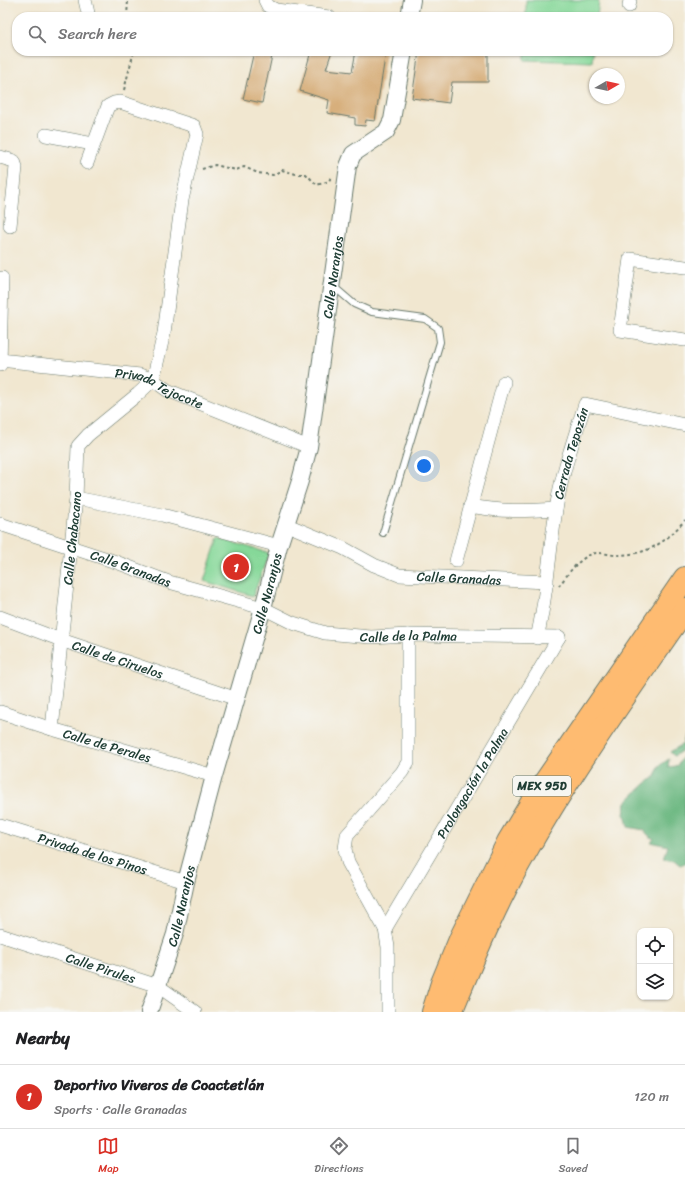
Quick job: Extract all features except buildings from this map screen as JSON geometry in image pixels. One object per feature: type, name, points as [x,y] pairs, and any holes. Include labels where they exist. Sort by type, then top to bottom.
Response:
[{"type":"highway","name":"MEX 95D","points":[[433,1012],[442,983],[461,937],[508,842],[538,792],[685,578]]},
{"type":"highway","points":[[436,1012],[451,970],[505,853],[550,780],[685,589]]},
{"type":"highway","name":"MEX 95D","points":[[451,1012],[491,918],[523,856],[556,800],[685,609]]},
{"type":"highway","points":[[454,1012],[464,983],[518,872],[647,675],[685,621]]},
{"type":"street","points":[[85,0],[88,12]]},
{"type":"street","points":[[265,0],[268,6],[276,10],[291,12]]},
{"type":"street","points":[[410,12],[412,0]]},
{"type":"street","points":[[348,166],[353,154],[386,132],[392,120],[403,56]]},
{"type":"street","points":[[87,163],[108,106],[114,103],[120,102],[194,126],[197,134],[182,200],[164,333],[153,380]]},
{"type":"street","points":[[46,135],[93,144]]},
{"type":"street","points":[[0,157],[14,161],[16,167],[10,226]]},
{"type":"street","name":"Calle Naranjos","points":[[149,1012],[175,934],[186,882],[214,776],[263,608],[285,524],[310,447],[348,166]]},
{"type":"street","points":[[685,267],[630,259],[620,330],[685,340]]},
{"type":"street","points":[[0,365],[0,305],[2,278]]},
{"type":"street","name":"Privada Tejocote","points":[[0,360],[140,375],[153,380],[167,390],[310,447]]},
{"type":"street","name":"Calle Chabacano","points":[[52,729],[76,498],[78,446],[88,435],[153,380]]},
{"type":"street","points":[[456,560],[504,382]]},
{"type":"street","name":"Cerrada Tepozán","points":[[537,638],[543,610],[552,585],[556,509],[569,456],[585,404],[685,425]]},
{"type":"street","points":[[76,498],[162,515],[279,546]]},
{"type":"street","name":"Cerrada Tepozán","points":[[470,506],[493,510],[512,511],[556,509]]},
{"type":"street","name":"Calle Granadas","points":[[0,524],[116,562],[169,582],[263,608]]},
{"type":"street","name":"Calle Granadas","points":[[285,524],[344,548],[374,565],[399,575],[552,585]]},
{"type":"street","name":"Calle de la Palma","points":[[263,608],[293,623],[325,633],[371,637],[408,635],[537,638],[559,637]]},
{"type":"street","name":"Calle de Ciruelos","points":[[0,617],[61,640],[237,699]]},
{"type":"street","points":[[388,1012],[388,947],[385,929],[348,862],[345,849],[347,835],[402,772],[408,762],[408,635]]},
{"type":"street","name":"Prolongación la Palma","points":[[385,929],[559,637]]},
{"type":"street","name":"Calle de Perales","points":[[0,712],[52,729],[214,776]]},
{"type":"street","name":"Privada de los Pinos","points":[[0,825],[186,882]]},
{"type":"street","name":"Calle Pirules","points":[[0,935],[158,986],[195,1012]]},
{"type":"lane","points":[[332,285],[354,304],[372,312],[425,318],[438,328],[440,342],[383,533]]},
{"type":"path","points":[[127,12],[128,0]]},
{"type":"path","points":[[120,102],[133,56]]},
{"type":"path","points":[[188,176],[206,167],[215,165],[236,170],[244,167],[273,175],[282,170],[296,174],[306,174],[318,185],[329,181],[336,168],[348,166]]},
{"type":"path","points":[[552,585],[565,577],[592,554],[620,555],[647,551],[668,539],[685,520]]},
{"type":"green space","points":[[526,0],[599,0],[598,12],[526,12]]},
{"type":"green space","points":[[525,56],[593,56],[592,62],[525,60]]},
{"type":"green space","points":[[218,538],[269,553],[253,596],[204,581]]},
{"type":"green space","points":[[685,736],[685,863],[680,865],[674,860],[664,858],[668,846],[651,842],[654,839],[644,830],[628,827],[626,817],[624,815],[626,802],[645,784],[655,777],[659,766],[669,759],[668,768],[678,765],[684,755],[683,750],[674,756],[670,752],[683,744]]},
{"type":"place","name":"Deportivo Viveros de Coactetlán","points":[[236,567]]}]
